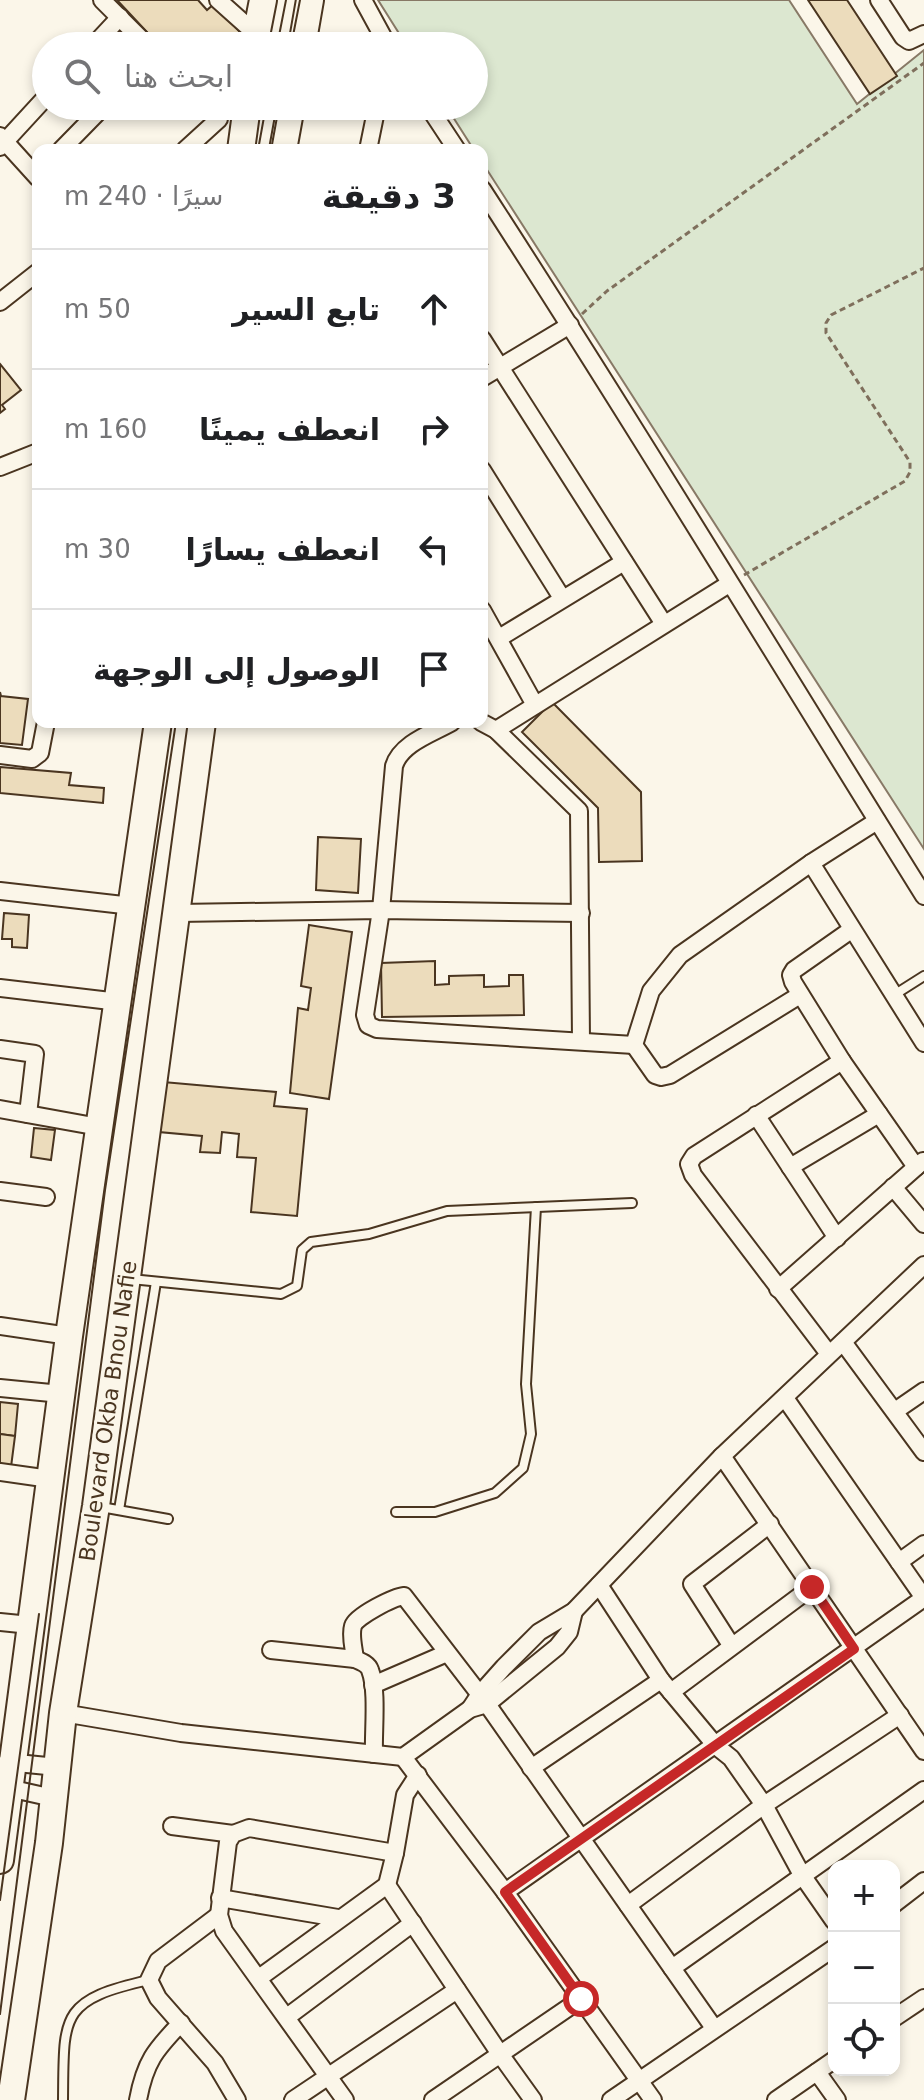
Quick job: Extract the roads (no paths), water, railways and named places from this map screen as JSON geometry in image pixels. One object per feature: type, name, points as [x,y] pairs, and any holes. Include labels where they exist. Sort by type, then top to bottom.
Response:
[{"type":"main road","points":[[257,32],[263,0]]},
{"type":"main road","points":[[304,32],[310,0]]},
{"type":"main road","points":[[242,144],[246,120]]},
{"type":"main road","points":[[284,144],[288,120]]},
{"type":"main road","points":[[0,1860],[6,1762],[30,1625],[157,728]]},
{"type":"main road","name":"Boulevard Okba Bnou Nafie","points":[[11,2100],[49,1843],[63,1713],[107,1508],[126,1279],[201,728]]},
{"type":"street","points":[[102,0],[134,32]]},
{"type":"street","points":[[218,0],[248,32]]},
{"type":"street","points":[[363,0],[380,32]]},
{"type":"street","points":[[879,0],[903,37],[909,41],[924,34]]},
{"type":"street","points":[[106,32],[120,17]]},
{"type":"street","points":[[32,111],[2,142],[32,171]]},
{"type":"street","points":[[67,144],[90,120]]},
{"type":"street","points":[[192,144],[218,120]]},
{"type":"street","points":[[369,144],[374,120]]},
{"type":"street","points":[[437,120],[453,144]]},
{"type":"street","points":[[441,144],[443,129]]},
{"type":"street","points":[[488,198],[924,896]]},
{"type":"street","points":[[0,302],[32,277]]},
{"type":"street","points":[[488,374],[570,325]]},
{"type":"street","points":[[488,348],[664,624]]},
{"type":"street","points":[[0,467],[32,454]]},
{"type":"street","points":[[488,480],[562,598]]},
{"type":"street","points":[[499,638],[624,562]]},
{"type":"street","points":[[581,1041],[579,811],[488,726],[535,705],[729,584]]},
{"type":"street","points":[[488,620],[535,705]]},
{"type":"street","points":[[0,755],[32,759],[43,748],[45,728]]},
{"type":"street","points":[[442,728],[397,755],[381,910],[365,1015],[368,1025],[377,1029],[634,1045]]},
{"type":"street","points":[[634,1045],[651,991],[680,955],[877,821]]},
{"type":"street","points":[[811,863],[924,1043]]},
{"type":"street","points":[[0,891],[132,906]]},
{"type":"street","points":[[178,913],[381,910],[581,913]]},
{"type":"street","points":[[778,1289],[920,1163],[879,1114],[842,1061],[800,995],[791,975],[851,930]]},
{"type":"street","points":[[0,988],[119,1002]]},
{"type":"street","points":[[634,1045],[655,1075],[670,1075],[800,995]]},
{"type":"street","points":[[0,1049],[35,1054],[28,1114]]},
{"type":"street","points":[[829,1354],[693,1175],[689,1164],[694,1156],[842,1061]]},
{"type":"street","points":[[0,1109],[99,1127]]},
{"type":"street","points":[[790,1167],[879,1114]]},
{"type":"street","points":[[756,1115],[837,1238]]},
{"type":"street","points":[[893,1187],[924,1224]]},
{"type":"street","points":[[0,1191],[46,1197]]},
{"type":"street","points":[[63,1713],[181,1733],[403,1757],[557,1647],[569,1632],[574,1611],[722,1456],[924,1265]]},
{"type":"street","points":[[0,1326],[69,1336]]},
{"type":"street","points":[[843,1342],[924,1452]]},
{"type":"street","points":[[0,1388],[61,1394]]},
{"type":"street","points":[[895,1411],[924,1391]]},
{"type":"street","points":[[505,1892],[924,1598],[785,1398]]},
{"type":"street","points":[[722,1456],[924,1751]]},
{"type":"street","points":[[0,1472],[50,1479]]},
{"type":"street","points":[[731,1645],[692,1584],[770,1524]]},
{"type":"street","points":[[899,1562],[924,1544]]},
{"type":"street","points":[[599,1585],[666,1686],[716,1746],[731,1758],[764,1805],[802,1875],[828,1912]]},
{"type":"street","points":[[531,1768],[731,1645],[812,1587]]},
{"type":"street","points":[[355,1659],[352,1628],[356,1620],[395,1597],[404,1596],[484,1699],[714,2028]]},
{"type":"street","points":[[0,1622],[30,1625]]},
{"type":"street","points":[[271,1650],[355,1659],[365,1663],[370,1669],[373,1685],[374,1754]]},
{"type":"street","points":[[373,1685],[447,1653]]},
{"type":"street","points":[[628,1905],[764,1805],[900,1715]]},
{"type":"street","points":[[403,1757],[505,1892],[653,2100]]},
{"type":"street","points":[[6,1762],[57,1767]]},
{"type":"street","points":[[259,1978],[387,1885],[405,1795],[418,1775]]},
{"type":"street","points":[[4,1787],[53,1798]]},
{"type":"street","points":[[672,1968],[924,1790]]},
{"type":"street","points":[[172,1826],[233,1834],[249,1828],[395,1853]]},
{"type":"street","points":[[233,1834],[228,1842],[220,1907],[224,1931],[345,2100]]},
{"type":"street","points":[[900,1899],[924,1881]]},
{"type":"street","points":[[387,1885],[533,2100]]},
{"type":"street","points":[[237,2100],[215,2063],[158,1998],[149,1980],[158,1961],[220,1907],[338,1918]]},
{"type":"street","points":[[287,2017],[413,1923]]},
{"type":"street","points":[[611,2100],[828,1952]]},
{"type":"street","points":[[293,2100],[457,1990]]},
{"type":"street","points":[[900,2012],[924,1998]]},
{"type":"street","points":[[433,2100],[581,1999]]},
{"type":"street","points":[[138,2100],[150,2058],[181,2023]]},
{"type":"street","points":[[776,2100],[828,2064]]},
{"type":"street","points":[[817,2072],[837,2100]]},
{"type":"lane","points":[[893,996],[924,976]]},
{"type":"lane","points":[[126,1279],[281,1294],[297,1286],[302,1250],[311,1242],[369,1234],[447,1211],[632,1203]]},
{"type":"lane","points":[[396,1512],[435,1512],[495,1493],[523,1468],[531,1434],[526,1384],[536,1207]]},
{"type":"lane","points":[[156,1282],[107,1508],[168,1519]]},
{"type":"lane","points":[[63,2100],[64,2038],[72,2014],[89,1999],[111,1988],[149,1980]]},
{"type":"tram line","points":[[280,32],[286,0]]},
{"type":"tram line","points":[[294,32],[300,0]]},
{"type":"tram line","points":[[259,144],[263,120]]},
{"type":"tram line","points":[[272,144],[276,120]]},
{"type":"tram line","points":[[0,2014],[105,1190],[175,728]]},
{"type":"tram line","points":[[0,1900],[39,1614]]}]
